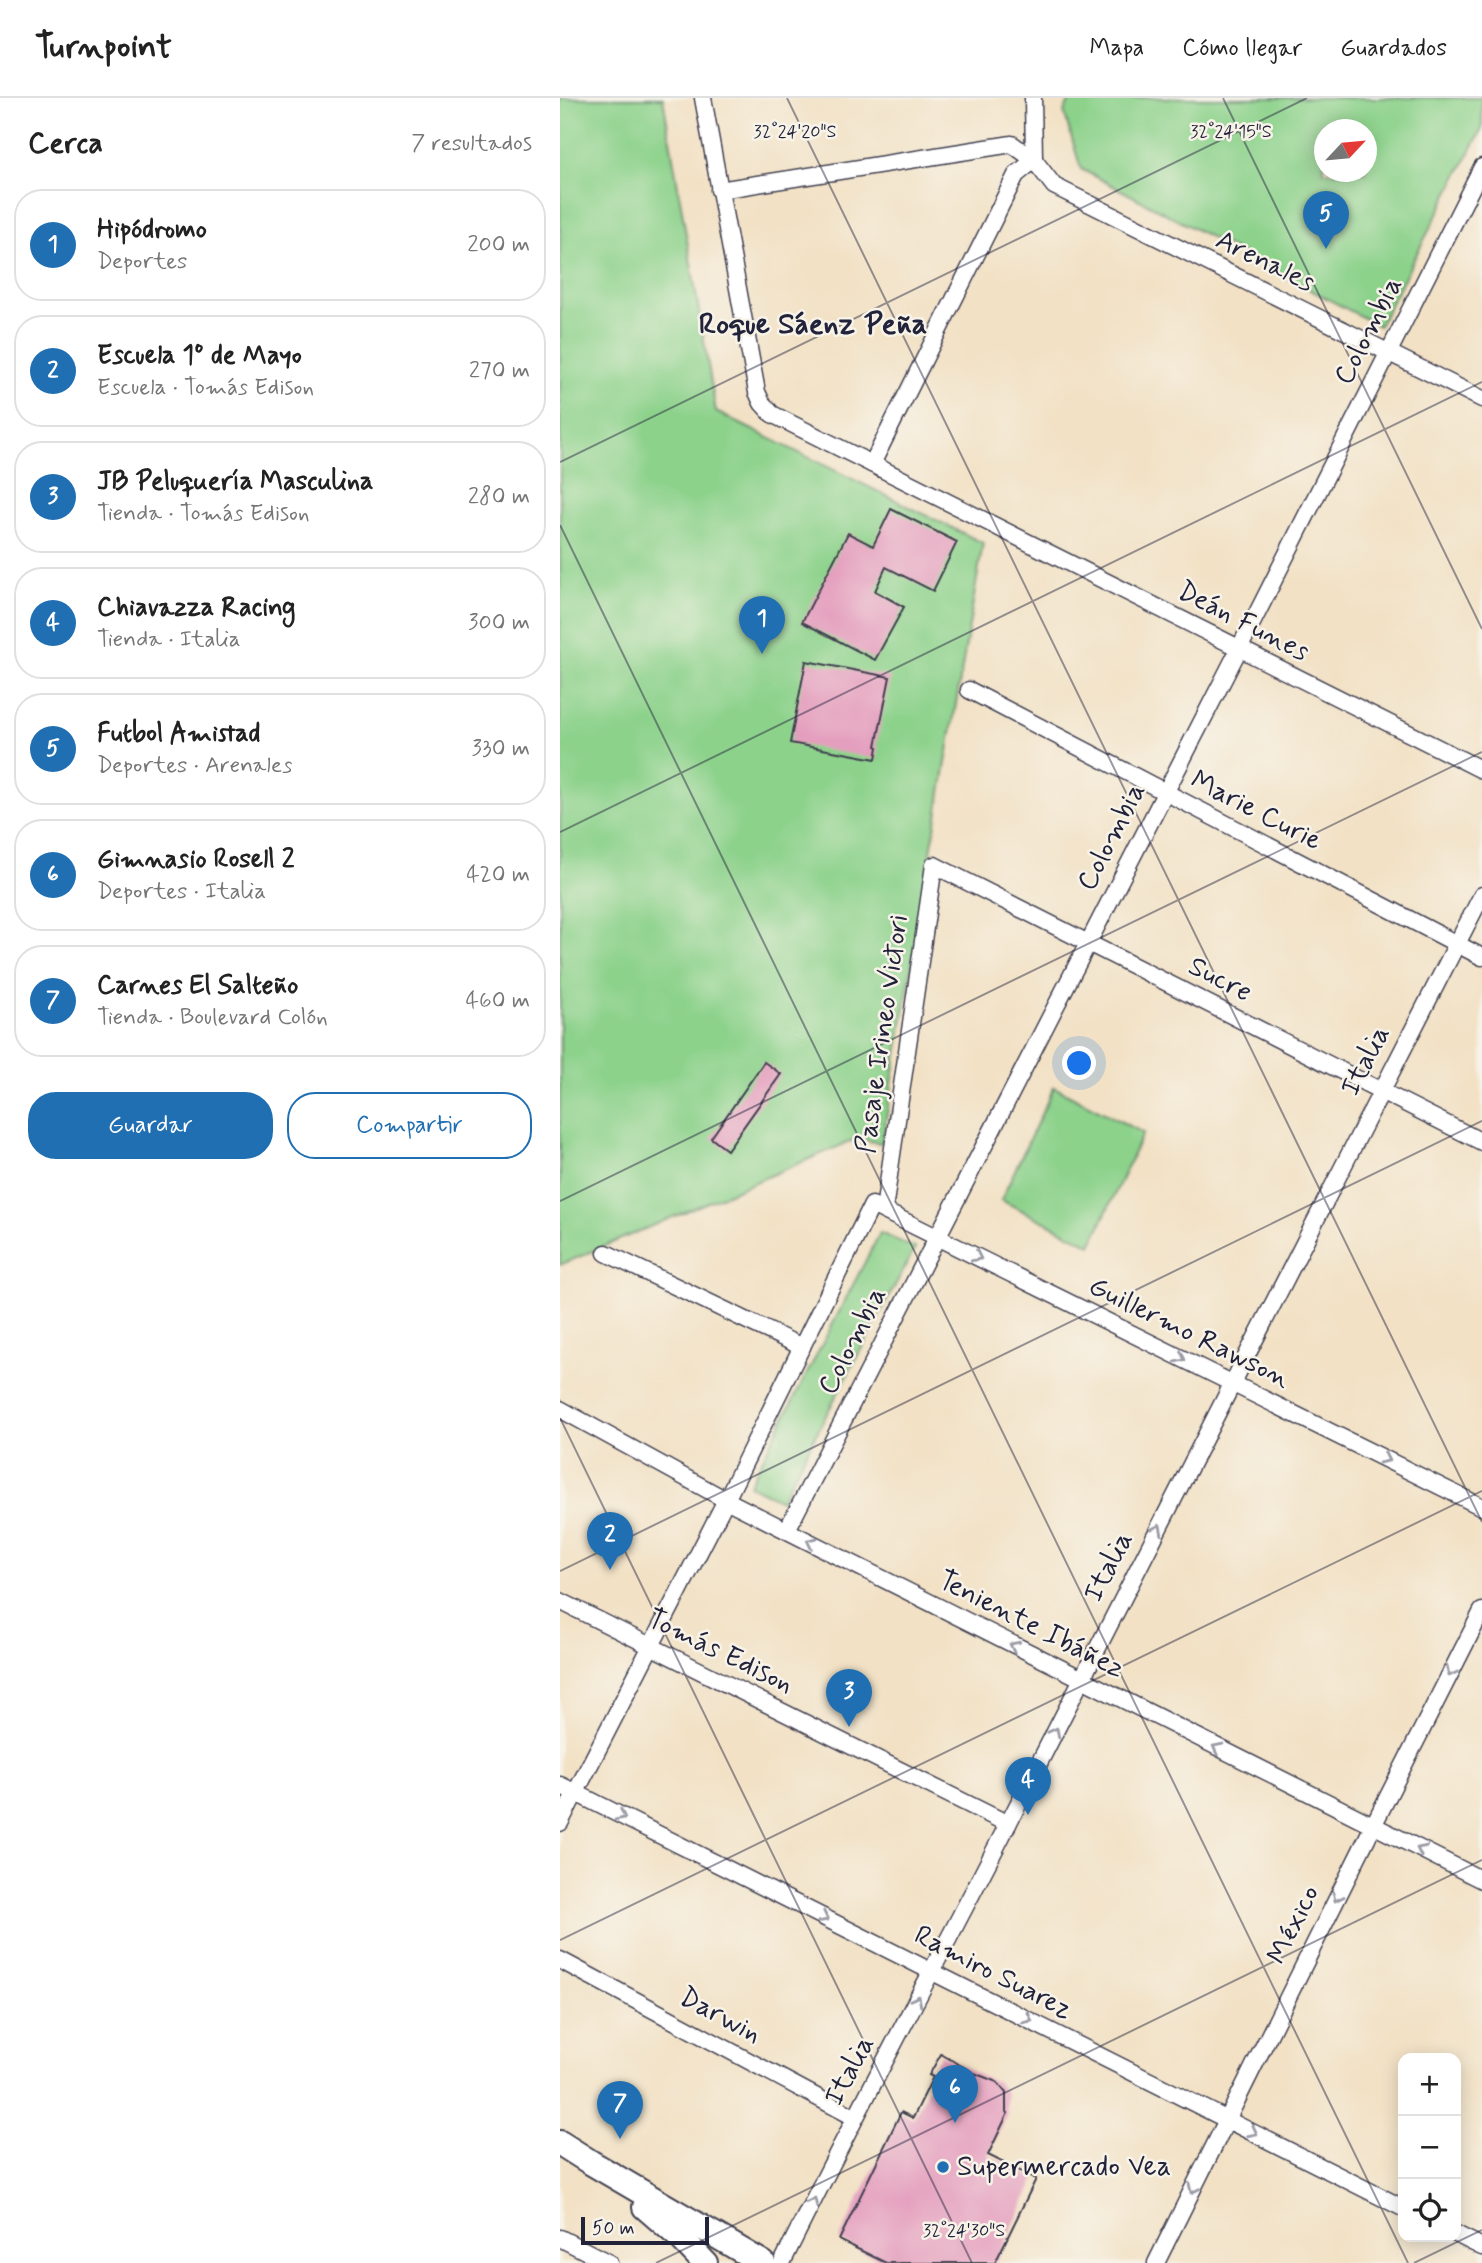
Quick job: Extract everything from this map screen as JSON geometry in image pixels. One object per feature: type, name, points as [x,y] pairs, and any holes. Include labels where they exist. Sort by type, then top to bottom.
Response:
[{"type":"highway","points":[[560,2143],[758,2260]]},
{"type":"highway","points":[[590,2162],[675,2233],[705,2263]]},
{"type":"street","name":"Deán Funes","points":[[703,98],[757,392],[772,414],[1482,770]]},
{"type":"street","points":[[1033,98],[1034,160]]},
{"type":"street","points":[[719,190],[1012,144],[1034,160]]},
{"type":"street","points":[[872,464],[1016,175],[1034,160]]},
{"type":"street","name":"Arenales","points":[[1034,160],[1054,186],[1482,399]]},
{"type":"street","name":"Colombia","points":[[787,1530],[1482,167]]},
{"type":"street","name":"Marie Curie","points":[[969,690],[1164,794],[1482,957]]},
{"type":"street","name":"Sucre","points":[[934,865],[1482,1142]]},
{"type":"street","name":"Pasaje Irineo Victori","points":[[878,1208],[934,865]]},
{"type":"street","name":"Italia","points":[[782,2263],[1482,895]]},
{"type":"street","name":"Colombia","points":[[560,1823],[567,1789],[649,1646],[802,1347],[878,1208]]},
{"type":"street","name":"Guillermo Rawson","points":[[878,1208],[1482,1507]]},
{"type":"street","points":[[606,1253],[802,1347]]},
{"type":"street","name":"Teniente Ibáñez","points":[[560,1409],[726,1500],[1482,1880]]},
{"type":"street","name":"Tomás Edison","points":[[560,1601],[1008,1824]]},
{"type":"street","name":"México","points":[[1156,2263],[1482,1611]]},
{"type":"street","name":"Ramiro Suarez","points":[[567,1789],[1398,2205]]},
{"type":"street","name":"Darwin","points":[[560,1960],[854,2118]]},
{"type":"street","points":[[1461,2236],[1482,2247]]},
{"type":"street","points":[[560,2238],[609,2263]]},
{"type":"green space","points":[[560,98],[663,98],[716,412],[983,543],[882,1143],[856,1139],[560,1265]]},
{"type":"green space","points":[[1071,98],[1482,98],[1482,129],[1379,326],[1081,169],[1064,112]]},
{"type":"green space","points":[[1054,1087],[1143,1133],[1091,1245],[1001,1200]]},
{"type":"green space","points":[[880,1233],[915,1248],[781,1500],[749,1485]]},
{"type":"building","points":[[891,509],[957,542],[933,591],[886,567],[875,591],[904,607],[875,660],[802,622],[848,533],[873,546]]},
{"type":"building","points":[[806,661],[890,677],[876,746],[876,759],[790,743]]},
{"type":"building","points":[[764,1062],[781,1074],[727,1150],[711,1138]]},
{"type":"building","name":"Supermercado Vea","points":[[941,2054],[974,2073],[997,2082],[1006,2093],[1008,2113],[988,2155],[1036,2179],[995,2263],[886,2263],[839,2240],[901,2112],[913,2118],[933,2077],[929,2075]]},
{"type":"place","name":"Futbol Amistad","points":[[1326,249]]},
{"type":"place","name":"Hipódromo","points":[[762,654]]},
{"type":"place","name":"Escuela 1º de Mayo","points":[[610,1570]]},
{"type":"place","name":"JB Peluquería Masculina","points":[[849,1727]]},
{"type":"place","name":"Chiavazza Racing","points":[[1028,1815]]},
{"type":"place","name":"Gimnasio Rosell 2","points":[[955,2123]]},
{"type":"place","name":"Carnes El Salteño","points":[[620,2139]]},
{"type":"place","name":"Supermercado Vea","points":[[943,2167]]},
{"type":"district","name":"Roque Sáenz Peña","points":[[813,324]]}]
